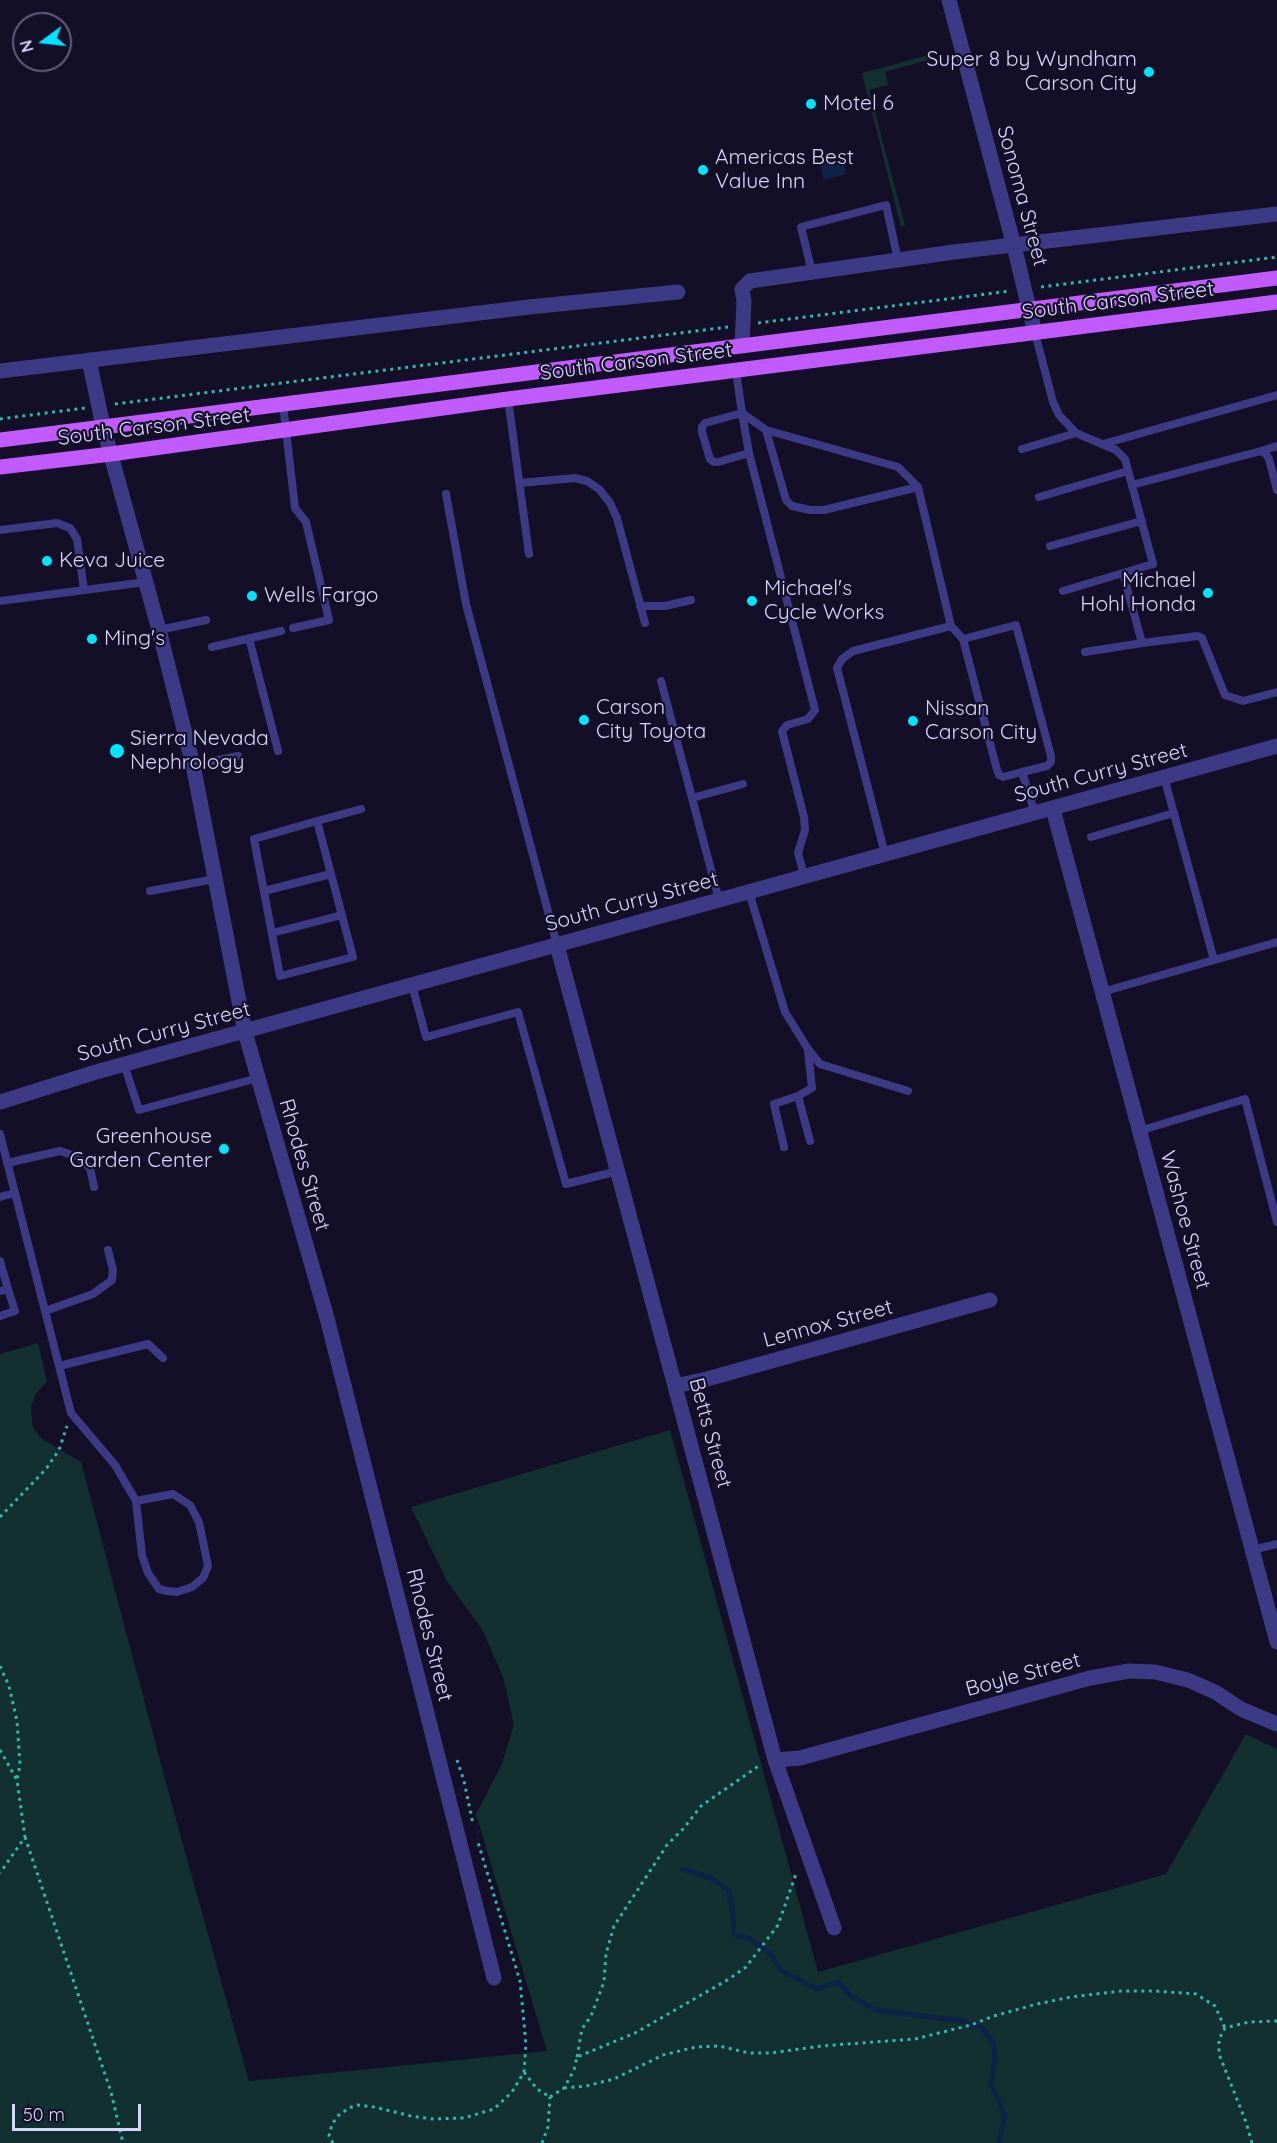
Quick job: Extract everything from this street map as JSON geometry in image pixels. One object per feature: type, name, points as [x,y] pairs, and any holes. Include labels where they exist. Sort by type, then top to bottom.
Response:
[{"type":"main road","name":"South Carson Street","points":[[0,440],[1277,278]]},
{"type":"main road","name":"South Carson Street","points":[[0,467],[286,431],[361,418],[508,399],[1277,302]]},
{"type":"main road","points":[[736,371],[742,345]]},
{"type":"street","name":"Sonoma Street","points":[[949,0],[1035,333]]},
{"type":"street","points":[[742,345],[742,289],[750,280],[1277,214]]},
{"type":"street","points":[[0,371],[678,292]]},
{"type":"street","name":"Rhodes Street","points":[[89,360],[103,426],[159,630],[192,765],[245,1032],[327,1318],[494,1978]]},
{"type":"street","name":"South Curry Street","points":[[0,1102],[124,1064],[1277,746]]},
{"type":"street","name":"Washoe Street","points":[[1053,808],[1277,1642]]},
{"type":"street","name":"Betts Street","points":[[557,945],[775,1760],[834,1928]]},
{"type":"street","name":"Lennox Street","points":[[675,1386],[990,1300]]},
{"type":"street","name":"Boyle Street","points":[[775,1760],[800,1758],[1090,1678],[1129,1671],[1155,1672],[1188,1680],[1215,1692],[1241,1709],[1277,1724]]},
{"type":"lane","points":[[812,272],[801,227],[886,206],[898,260]]},
{"type":"lane","points":[[1035,333],[1053,402],[1059,415],[1076,433],[1116,450],[1125,459],[1153,564],[1063,591]]},
{"type":"lane","points":[[736,371],[749,453],[815,710],[808,719],[787,725],[782,731],[804,817],[805,830],[798,853],[804,875]]},
{"type":"lane","points":[[1103,444],[1277,395]]},
{"type":"lane","points":[[508,399],[529,554]]},
{"type":"lane","points":[[283,404],[295,508],[306,522],[329,620],[293,628]]},
{"type":"lane","points":[[742,413],[766,430],[898,467],[918,487],[951,626],[963,639],[999,775],[1004,777],[1047,766],[1052,762],[1052,756],[1016,626],[963,639]]},
{"type":"lane","points":[[742,413],[705,423],[702,432],[710,459],[714,462],[749,453]]},
{"type":"lane","points":[[766,430],[786,500],[792,506],[824,510],[918,487]]},
{"type":"lane","points":[[1022,449],[1076,433]]},
{"type":"lane","points":[[1132,485],[1277,446]]},
{"type":"lane","points":[[1261,451],[1266,453],[1276,485]]},
{"type":"lane","points":[[1039,497],[1128,471]]},
{"type":"lane","points":[[520,483],[575,478],[588,481],[600,490],[610,503],[617,518],[645,623]]},
{"type":"lane","points":[[446,494],[466,604],[557,945]]},
{"type":"lane","points":[[1050,546],[1142,521]]},
{"type":"lane","points":[[0,530],[57,524],[70,528],[77,539],[84,590]]},
{"type":"lane","points":[[1123,573],[1142,643]]},
{"type":"lane","points":[[0,601],[146,582]]},
{"type":"lane","points":[[640,606],[665,606],[691,600]]},
{"type":"lane","points":[[159,630],[206,620]]},
{"type":"lane","points":[[885,854],[837,668],[842,659],[853,651],[951,626]]},
{"type":"lane","points":[[212,647],[281,631]]},
{"type":"lane","points":[[1085,652],[1198,636],[1202,638],[1225,696],[1243,701],[1277,692]]},
{"type":"lane","points":[[249,638],[278,751]]},
{"type":"lane","points":[[661,681],[719,900]]},
{"type":"lane","points":[[192,765],[238,756]]},
{"type":"lane","points":[[1022,772],[1035,813]]},
{"type":"lane","points":[[1164,777],[1215,960]]},
{"type":"lane","points":[[692,798],[742,784]]},
{"type":"lane","points":[[317,822],[353,957],[280,976],[254,840],[361,809]]},
{"type":"lane","points":[[1091,837],[1174,813]]},
{"type":"lane","points":[[264,891],[331,874]]},
{"type":"lane","points":[[150,891],[215,879]]},
{"type":"lane","points":[[748,892],[785,1012],[808,1050],[820,1064],[908,1091]]},
{"type":"lane","points":[[272,933],[342,915]]},
{"type":"lane","points":[[1102,992],[1277,942]]},
{"type":"lane","points":[[412,985],[426,1038],[518,1012],[566,1184],[618,1172]]},
{"type":"lane","points":[[784,1147],[774,1104],[798,1096],[812,1088],[808,1050]]},
{"type":"lane","points":[[124,1064],[139,1110],[258,1078]]},
{"type":"lane","points":[[798,1096],[810,1141]]},
{"type":"lane","points":[[1139,1131],[1245,1099],[1277,1222]]},
{"type":"lane","points":[[0,1134],[71,1413],[115,1465],[136,1501],[142,1555],[148,1573],[159,1589],[177,1592],[192,1587],[203,1578],[208,1566],[199,1522],[190,1505],[173,1494],[136,1501]]},
{"type":"lane","points":[[7,1163],[60,1151],[78,1157],[90,1168],[94,1187]]},
{"type":"lane","points":[[0,1197],[15,1193]]},
{"type":"lane","points":[[45,1311],[93,1294],[112,1280],[113,1270],[108,1250]]},
{"type":"lane","points":[[0,1261],[4,1290],[15,1311],[0,1316]]},
{"type":"lane","points":[[59,1366],[148,1344],[163,1358]]},
{"type":"lane","points":[[1252,1551],[1277,1544]]},
{"type":"path","points":[[0,419],[1277,257]]},
{"type":"path","points":[[0,1517],[46,1469],[59,1450],[71,1413]]},
{"type":"path","points":[[0,1666],[9,1686],[17,1721],[20,1765],[17,1780],[25,1837],[111,2092],[123,2143]]},
{"type":"path","points":[[0,1750],[17,1780]]},
{"type":"path","points":[[333,2143],[329,2136],[332,2124],[349,2108],[358,2105],[433,2119],[464,2118],[494,2109],[512,2092],[524,2072],[526,2044],[520,1981],[454,1752]]},
{"type":"path","points":[[564,2088],[574,2070],[582,2029],[591,2016],[604,1982],[606,1954],[614,1926],[667,1845],[701,1806],[766,1761],[775,1760]]},
{"type":"path","points":[[0,1873],[25,1837]]},
{"type":"path","points":[[577,2057],[635,2033],[746,1967],[778,1925],[806,1844]]},
{"type":"path","points":[[550,2097],[564,2088],[586,2086],[614,2079],[663,2055],[696,2047],[719,2046],[749,2053],[771,2053],[820,2046],[915,2039],[971,2025],[1037,2004],[1121,1991],[1196,1994],[1215,2006],[1225,2028]]},
{"type":"path","points":[[1252,2143],[1219,2054],[1219,2038],[1225,2028],[1249,2022],[1277,2021]]},
{"type":"path","points":[[524,2072],[537,2089],[550,2097]]},
{"type":"path","points":[[542,2143],[548,2127],[550,2097]]},
{"type":"green space","points":[[932,54],[932,59],[885,72],[888,85],[869,90],[905,225],[901,227],[862,73]]},
{"type":"green space","points":[[38,1343],[47,1381],[36,1394],[31,1406],[33,1428],[42,1439],[81,1462],[173,1809],[249,2081],[547,2051],[476,1814],[501,1766],[514,1725],[503,1677],[483,1631],[447,1581],[411,1507],[670,1430],[818,1972],[1166,1874],[1246,1734],[1277,1749],[1277,2143],[0,2143],[0,1354]]},
{"type":"water","points":[[842,159],[846,174],[824,180],[820,165]]},
{"type":"waterway","points":[[683,1869],[711,1878],[728,1890],[733,1912],[734,1935],[750,1939],[771,1954],[780,1970],[817,1989],[838,1982],[852,1997],[876,2010],[962,2021],[983,2029],[994,2044],[995,2060],[991,2084],[1005,2116],[999,2143]]},
{"type":"place","name":"Super 8 by Wyndham Carson City","points":[[1149,72]]},
{"type":"place","name":"Motel 6","points":[[811,104]]},
{"type":"place","name":"Americas Best Value Inn","points":[[703,170]]},
{"type":"place","name":"Keva Juice","points":[[47,561]]},
{"type":"place","name":"Michael Hohl Honda","points":[[1208,593]]},
{"type":"place","name":"Wells Fargo","points":[[252,596]]},
{"type":"place","name":"Michael's Cycle Works","points":[[752,601]]},
{"type":"place","name":"Ming's","points":[[92,639]]},
{"type":"place","name":"Carson City Toyota","points":[[584,720]]},
{"type":"place","name":"Nissan Carson City","points":[[913,721]]},
{"type":"place","name":"Sierra Nevada Nephrology","points":[[117,751]]},
{"type":"place","name":"Greenhouse Garden Center","points":[[224,1149]]}]
